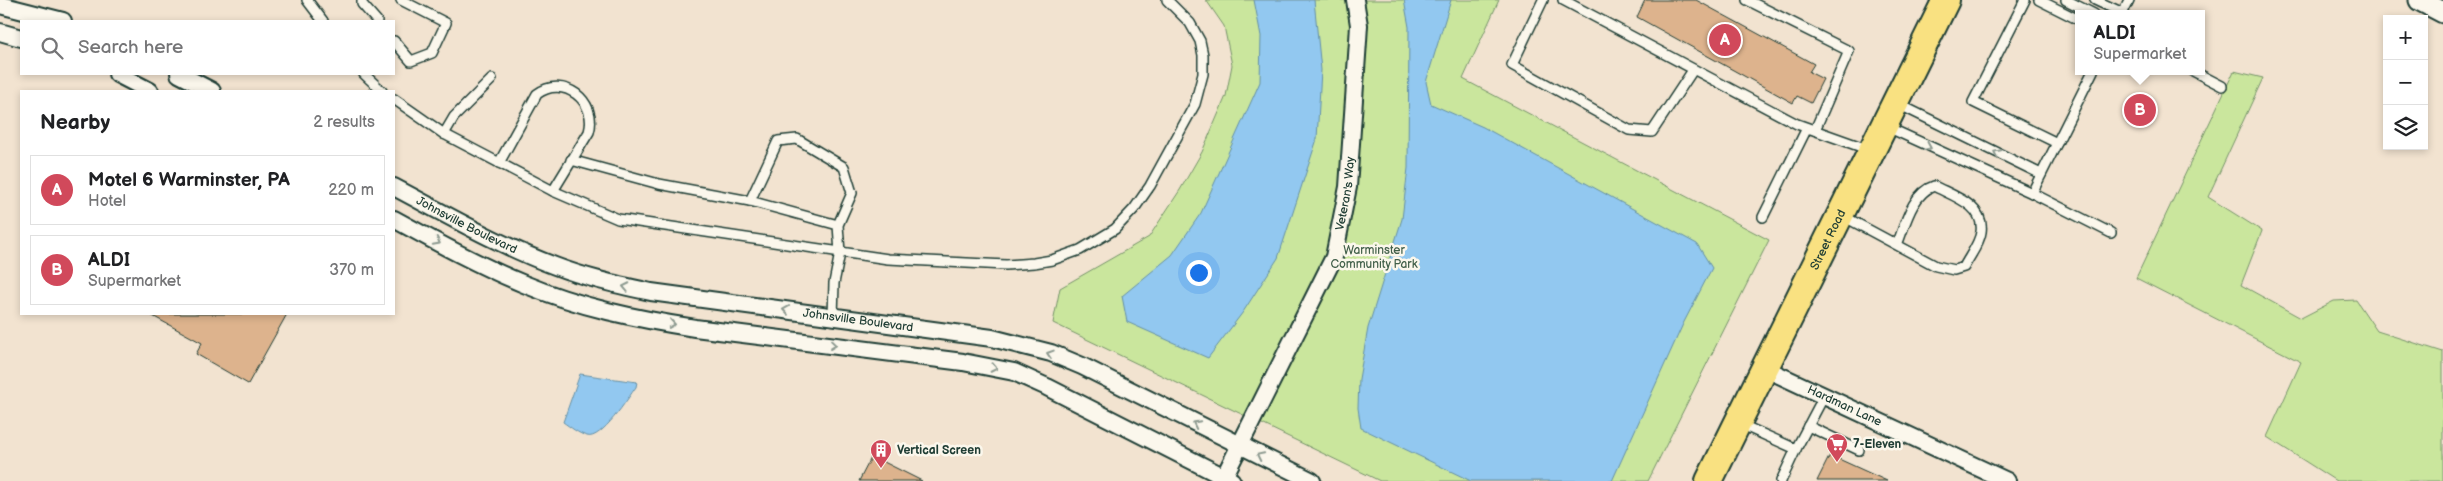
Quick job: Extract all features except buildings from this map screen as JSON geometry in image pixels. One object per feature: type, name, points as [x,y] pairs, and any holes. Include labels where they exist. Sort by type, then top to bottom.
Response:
[{"type":"main road","name":"Street Road","points":[[1712,480],[1764,368],[1946,0]]},
{"type":"street","name":"Veteran's Way","points":[[1226,480],[1240,446],[1324,279],[1339,239],[1348,187],[1357,60],[1359,25],[1355,0]]},
{"type":"street","points":[[2420,0],[2443,12]]},
{"type":"street","points":[[0,5],[59,20]]},
{"type":"street","points":[[0,32],[20,38]]},
{"type":"street","points":[[119,75],[148,90]]},
{"type":"street","points":[[181,75],[210,90]]},
{"type":"street","name":"Johnsville Boulevard","points":[[395,188],[497,242],[565,269],[651,292],[992,338],[1051,353],[1082,366],[1312,481]]},
{"type":"street","points":[[395,220],[524,284],[592,308],[695,328],[963,362],[1014,372],[1047,387],[1226,480]]},
{"type":"street","name":"Hardman Lane","points":[[1764,368],[2007,481]]},
{"type":"lane","points":[[307,0],[322,20]]},
{"type":"lane","points":[[362,0],[362,4],[376,20]]},
{"type":"lane","points":[[395,43],[411,61],[432,53],[446,23],[401,0]]},
{"type":"lane","points":[[395,100],[444,134],[553,190],[618,219],[888,259],[1006,265],[1034,263],[1052,260],[1080,250],[1115,229],[1134,209],[1150,186],[1195,104],[1200,87],[1203,55],[1200,41],[1190,24],[1167,0]]},
{"type":"lane","points":[[1543,0],[1512,65],[1630,130],[1652,132],[1693,70]]},
{"type":"lane","points":[[1563,0],[1693,70],[1811,129],[1872,151]]},
{"type":"lane","points":[[1747,0],[1849,50],[1811,129],[1763,217]]},
{"type":"lane","points":[[2025,0],[1973,102],[2057,143]]},
{"type":"lane","points":[[2039,0],[2075,18]]},
{"type":"lane","points":[[2066,0],[2086,10]]},
{"type":"lane","points":[[2095,0],[2114,10]]},
{"type":"lane","points":[[365,75],[381,90]]},
{"type":"lane","points":[[2032,193],[2091,75]]},
{"type":"lane","points":[[2201,75],[2222,86]]},
{"type":"lane","points":[[444,134],[454,117],[492,79]]},
{"type":"lane","points":[[500,162],[537,94],[545,88],[556,86],[571,90],[583,97],[591,124],[589,132],[553,190]]},
{"type":"lane","points":[[1890,114],[2041,174]]},
{"type":"lane","points":[[1890,114],[2032,193],[2111,233]]},
{"type":"lane","points":[[750,201],[778,141],[798,139],[844,167],[852,193],[838,225],[840,253],[834,283],[833,317]]},
{"type":"lane","points":[[571,160],[659,184],[750,201],[838,225]]},
{"type":"lane","points":[[1840,215],[1936,266],[1954,270],[1964,267],[1982,232],[1980,217],[1971,205],[1934,186],[1924,190],[1916,201],[1897,245]]},
{"type":"lane","points":[[1781,481],[1824,396]]},
{"type":"lane","points":[[1738,423],[1796,449]]},
{"type":"lane","points":[[1808,426],[1859,450]]},
{"type":"green space","name":"Warminster Community Park","points":[[1206,0],[1499,0],[1463,79],[1769,240],[1648,481],[1380,481],[1053,323],[1060,288],[1149,237],[1202,152],[1226,96],[1232,65],[1224,26]]},
{"type":"green space","points":[[2234,71],[2263,78],[2208,197],[2262,231],[2241,285],[2301,318],[2334,301],[2356,300],[2377,331],[2443,352],[2443,481],[2336,481],[2267,437],[2301,362],[2136,278]]},
{"type":"water","points":[[1254,0],[1314,0],[1321,70],[1317,139],[1278,258],[1243,312],[1208,358],[1127,322],[1122,296],[1172,255],[1201,213],[1260,82],[1261,36]]},
{"type":"water","points":[[1404,0],[1451,0],[1426,82],[1431,104],[1483,127],[1697,244],[1712,268],[1683,324],[1612,481],[1471,481],[1361,428],[1358,408],[1359,379],[1368,328],[1402,219],[1408,168],[1409,27]]},
{"type":"water","points":[[580,374],[637,382],[636,387],[614,418],[607,426],[593,436],[581,434],[563,422]]},
{"type":"place","name":"Motel 6 Warminster, PA","points":[[1725,40]]},
{"type":"place","name":"ALDI","points":[[2140,110]]},
{"type":"place","name":"7-Eleven","points":[[1837,463]]},
{"type":"place","name":"Vertical Screen","points":[[881,469]]}]
